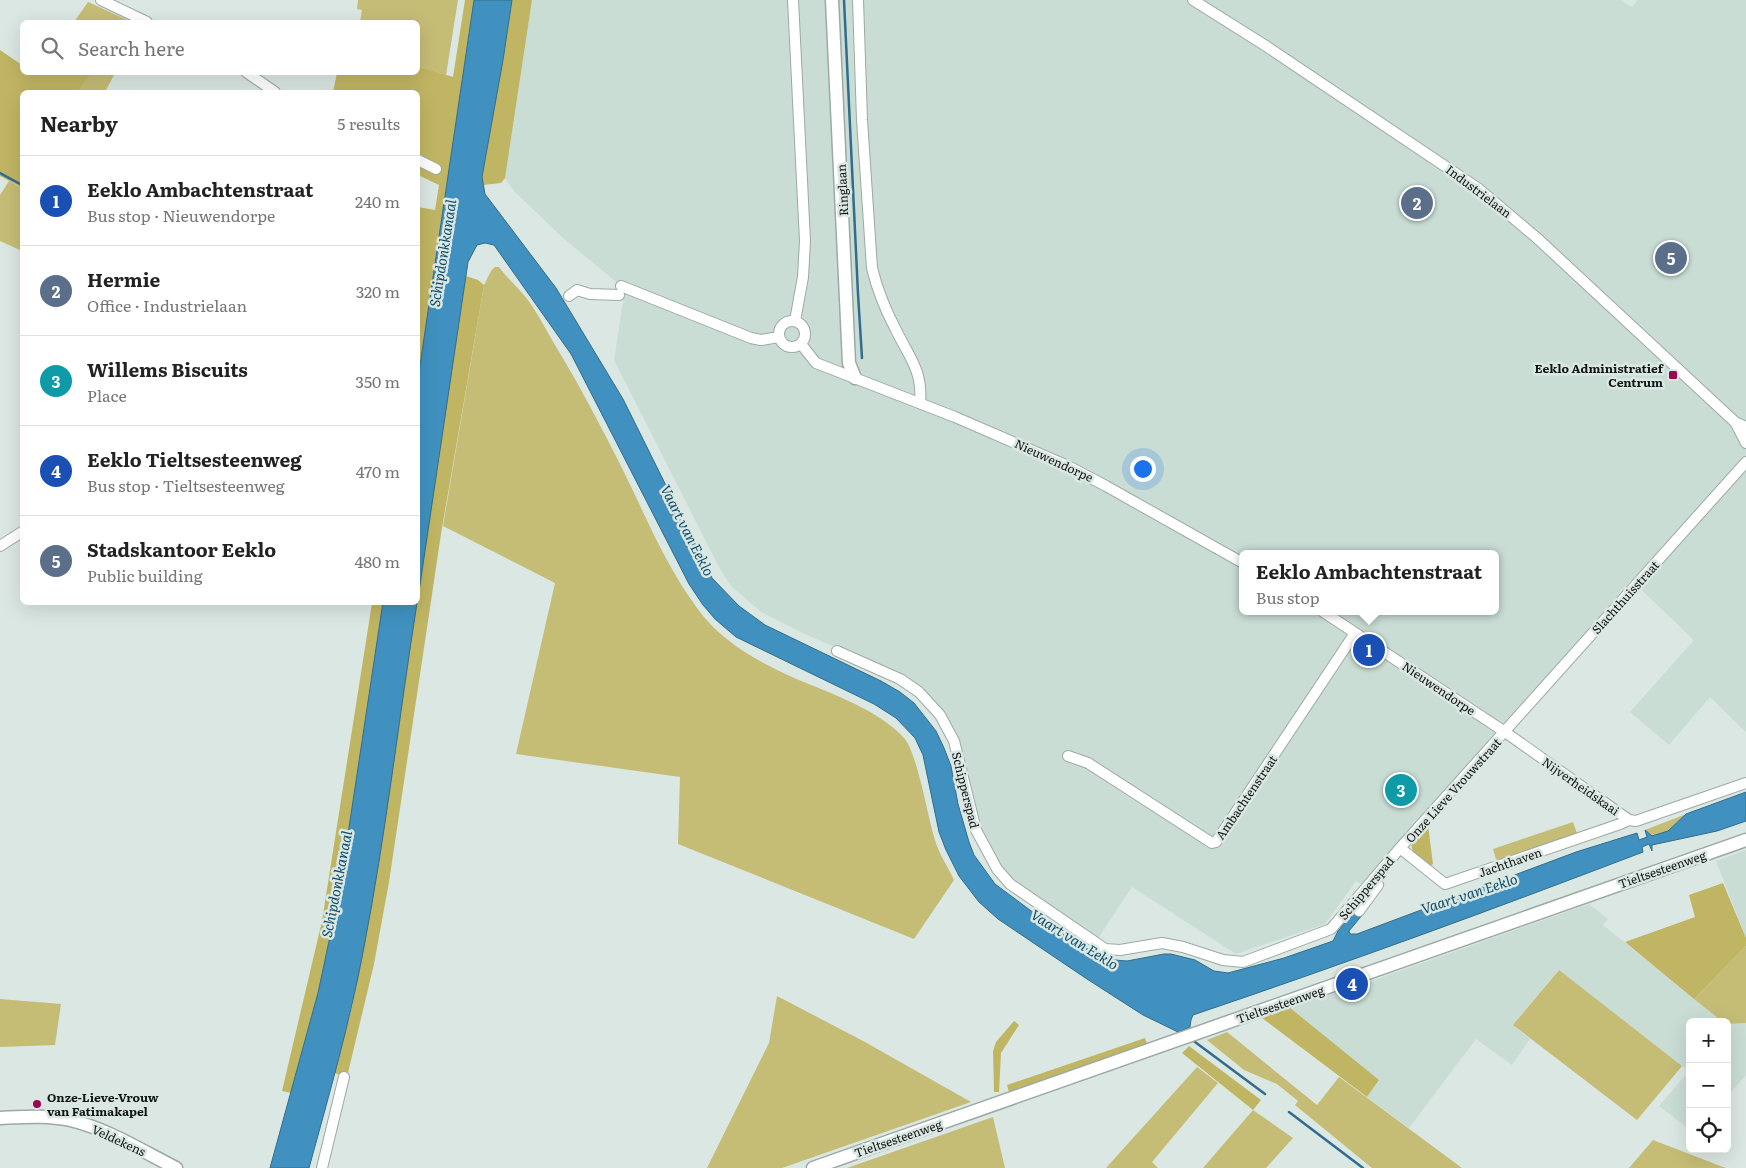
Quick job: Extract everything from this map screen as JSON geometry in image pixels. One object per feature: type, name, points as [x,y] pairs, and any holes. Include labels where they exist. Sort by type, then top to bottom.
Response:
[{"type":"main road","name":"Ringlaan","points":[[832,0],[849,363],[855,378]]},
{"type":"main road","name":"Tieltsesteenweg","points":[[813,1168],[1746,840]]},
{"type":"main road","name":"Veldekens","points":[[0,1118],[55,1118],[87,1125],[110,1134],[176,1168]]},
{"type":"street","points":[[100,0],[143,20]]},
{"type":"street","points":[[793,0],[805,241],[803,277],[795,321]]},
{"type":"street","name":"Ringlaan","points":[[858,0],[861,102],[872,268],[875,281],[896,330],[919,376],[920,403]]},
{"type":"street","name":"Industrielaan","points":[[1193,0],[1266,46],[1479,189],[1538,239],[1735,422],[1746,427]]},
{"type":"street","points":[[250,75],[272,90]]},
{"type":"street","points":[[420,161],[436,168]]},
{"type":"street","points":[[569,296],[577,290],[590,294],[620,290],[751,338],[761,340],[780,337]]},
{"type":"street","points":[[788,321],[795,321],[804,328],[804,339],[800,344],[790,347],[783,344],[780,330],[783,324],[788,321]]},
{"type":"street","name":"Nieuwendorpe","points":[[800,344],[816,362],[1010,439],[1084,474],[1239,561]]},
{"type":"street","name":"Industrielaan","points":[[1735,422],[1746,443]]},
{"type":"street","name":"Slachthuisstraat","points":[[1505,732],[1746,462]]},
{"type":"street","points":[[0,546],[20,533]]},
{"type":"street","name":"Nieuwendorpe","points":[[1328,615],[1505,732]]},
{"type":"street","name":"Ambachtenstraat","points":[[1068,756],[1088,764],[1212,843],[1216,842],[1355,633]]},
{"type":"street","name":"Schipperspad","points":[[837,651],[900,679],[919,692],[940,715],[954,741],[976,830],[997,869],[1010,884],[1105,949],[1120,950],[1162,943],[1183,947],[1223,960],[1243,962],[1331,929],[1400,848]]},
{"type":"street","name":"Nijverheidskaai","points":[[1505,732],[1629,820],[1636,821],[1746,783]]},
{"type":"street","name":"Onze Lieve Vrouwstraat","points":[[1400,848],[1505,732]]},
{"type":"street","name":"Jachthaven","points":[[1400,848],[1445,884],[1629,820]]},
{"type":"street","points":[[1359,911],[1378,884],[1373,880]]},
{"type":"street","points":[[322,1168],[344,1077]]},
{"type":"shaded area","points":[[358,0],[458,0],[446,75],[420,67],[420,20],[360,20],[362,10],[357,9]]},
{"type":"shaded area","points":[[465,0],[474,0],[420,365],[420,207],[435,210],[439,185],[420,176],[420,90],[333,90],[337,75],[420,75],[420,67],[453,77]]},
{"type":"shaded area","points":[[512,0],[532,0],[505,178],[501,183],[483,185],[482,177]]},
{"type":"shaded area","points":[[532,0],[1621,0],[1632,7],[1638,0],[1746,0],[1746,732],[1710,697],[1669,745],[1630,712],[1694,640],[1631,580],[1514,716],[1361,884],[1356,881],[1325,924],[1236,954],[1132,887],[1097,940],[1016,884],[1003,871],[986,842],[974,812],[957,741],[941,709],[924,690],[896,673],[809,636],[761,612],[731,586],[720,569],[614,360],[625,289],[564,239],[514,191],[505,178]]},
{"type":"shaded area","points":[[88,2],[128,20],[75,20]]},
{"type":"shaded area","points":[[0,50],[20,64],[20,75],[89,75],[79,90],[20,90],[20,184],[19,186],[0,176]]},
{"type":"shaded area","points":[[88,75],[114,75],[106,90],[79,90]]},
{"type":"shaded area","points":[[9,181],[18,186],[20,183],[20,250],[0,241],[0,195]]},
{"type":"shaded area","points":[[495,267],[499,267],[525,296],[541,320],[599,422],[664,555],[685,591],[708,621],[733,644],[763,663],[848,701],[885,721],[904,738],[909,746],[918,771],[937,845],[954,880],[914,939],[678,844],[680,777],[516,754],[555,583],[443,526],[484,285]]},
{"type":"shaded area","points":[[466,276],[478,280],[484,285],[441,534],[389,882],[374,964],[347,1077],[334,1073],[352,1007],[378,866],[416,605],[420,605],[420,577]]},
{"type":"shaded area","points":[[372,605],[383,605],[339,894],[318,993],[291,1093],[282,1091],[322,921]]},
{"type":"shaded area","points":[[1686,814],[1668,831],[1652,837],[1645,830]]},
{"type":"shaded area","points":[[1573,822],[1579,839],[1498,866],[1493,849]]},
{"type":"shaded area","points":[[1428,825],[1433,864],[1429,867],[1413,851],[1412,846],[1415,837]]},
{"type":"shaded area","points":[[1746,850],[1746,938],[1716,861]]},
{"type":"shaded area","points":[[1723,883],[1746,938],[1746,946],[1694,999],[1625,942],[1695,917],[1689,895]]},
{"type":"shaded area","points":[[1589,904],[1608,919],[1603,925],[1718,1018],[1686,1018],[1686,1069],[1558,970],[1513,1025],[1530,1039],[1512,1065],[1476,1039],[1409,1128],[1367,1097],[1379,1081],[1289,1007],[1369,982]]},
{"type":"shaded area","points":[[1746,946],[1746,1023],[1731,1024],[1731,1018],[1718,1018],[1694,999]]},
{"type":"shaded area","points":[[1559,970],[1682,1066],[1637,1120],[1513,1025]]},
{"type":"shaded area","points":[[777,996],[865,1042],[971,1102],[782,1168],[707,1168],[769,1043]]},
{"type":"shaded area","points":[[0,999],[61,1004],[55,1045],[0,1047]]},
{"type":"shaded area","points":[[1289,1007],[1379,1080],[1367,1097],[1262,1018]]},
{"type":"shaded area","points":[[1014,1021],[1019,1025],[1001,1053],[999,1092],[994,1092],[993,1051],[996,1042]]},
{"type":"shaded area","points":[[1746,1023],[1746,1075],[1731,1092],[1731,1063],[1731,1024]]},
{"type":"shaded area","points":[[1227,1032],[1317,1105],[1339,1077],[1462,1168],[1372,1168],[1295,1105],[1298,1101],[1277,1084],[1244,1070],[1207,1040]]},
{"type":"shaded area","points":[[1145,1038],[1147,1044],[1009,1092],[1007,1085]]},
{"type":"shaded area","points":[[1189,1046],[1261,1100],[1253,1110],[1182,1053]]},
{"type":"shaded area","points":[[1197,1067],[1218,1083],[1152,1162],[1158,1168],[1106,1168]]},
{"type":"shaded area","points":[[1686,1074],[1686,1127],[1659,1106]]},
{"type":"shaded area","points":[[1253,1110],[1293,1138],[1266,1168],[1203,1168]]},
{"type":"shaded area","points":[[993,1117],[1005,1168],[847,1168]]},
{"type":"shaded area","points":[[1653,1140],[1726,1168],[1629,1168]]},
{"type":"water","points":[[474,0],[512,0],[482,177],[485,194],[556,288],[623,399],[712,578],[739,606],[765,625],[881,681],[914,703],[936,731],[944,748],[951,766],[958,804],[974,855],[995,884],[1042,919],[1103,959],[1127,961],[1171,954],[1195,960],[1214,971],[1228,973],[1284,958],[1333,941],[1338,931],[1356,909],[1363,914],[1349,931],[1350,934],[1357,934],[1576,852],[1637,833],[1639,840],[1647,837],[1645,830],[1652,836],[1668,831],[1686,814],[1746,792],[1746,821],[1717,831],[1652,845],[1652,851],[1649,844],[1642,847],[1643,852],[1531,894],[1193,1015],[1190,1027],[1178,1032],[1143,1015],[1087,979],[998,919],[979,902],[959,876],[939,832],[923,755],[915,738],[896,718],[874,704],[736,637],[715,619],[689,584],[571,354],[494,245],[485,243],[477,245],[468,262],[420,585],[420,365]]},
{"type":"water","points":[[383,605],[417,605],[372,904],[339,1058],[309,1168],[270,1168],[318,993],[339,894]]},
{"type":"waterway","points":[[844,0],[862,358]]},
{"type":"waterway","points":[[0,173],[20,184]]},
{"type":"waterway","points":[[1191,1039],[1265,1094]]},
{"type":"waterway","points":[[1289,1112],[1363,1168]]},
{"type":"place","name":"Hermie","points":[[1417,203]]},
{"type":"place","name":"Stadskantoor Eeklo","points":[[1671,258]]},
{"type":"place","name":"Eeklo Administratief Centrum","points":[[1673,375]]},
{"type":"place","name":"Eeklo Ambachtenstraat","points":[[1369,650]]},
{"type":"place","name":"Willems Biscuits","points":[[1401,790]]},
{"type":"place","name":"Eeklo Tieltsesteenweg","points":[[1352,984]]},
{"type":"place","name":"Onze-Lieve-Vrouw van Fatimakapel","points":[[37,1104]]},
{"type":"water label","name":"Schipdonkkanaal","points":[[442,253]]},
{"type":"water label","name":"Vaart van Eeklo","points":[[688,530]]},
{"type":"water label","name":"Schipdonkkanaal","points":[[336,884]]},
{"type":"water label","name":"Vaart van Eeklo","points":[[1469,893]]},
{"type":"water label","name":"Vaart van Eeklo","points":[[1075,939]]}]
